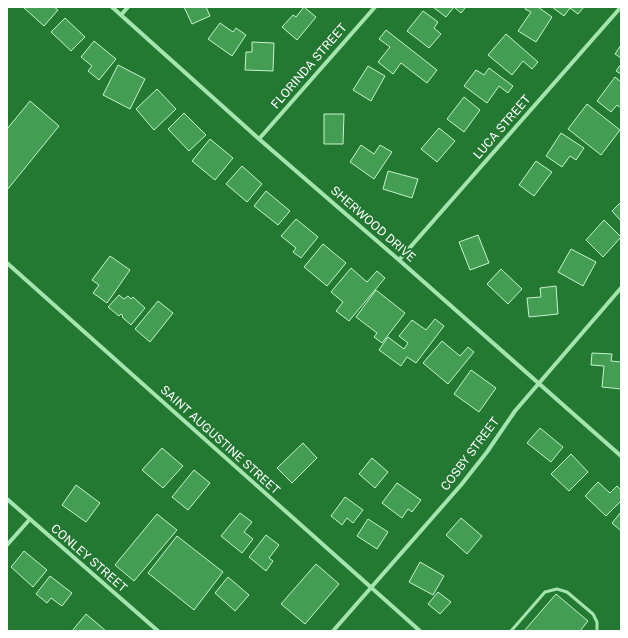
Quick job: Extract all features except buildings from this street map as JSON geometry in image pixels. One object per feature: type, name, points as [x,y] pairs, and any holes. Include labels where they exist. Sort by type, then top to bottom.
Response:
[{"type":"street","name":"SHERWOOD DRIVE","points":[[112,7],[259,139],[399,260],[621,456]]},
{"type":"street","points":[[121,15],[128,7]]},
{"type":"street","name":"FLORINDA STREET","points":[[259,139],[375,7]]},
{"type":"street","name":"LUCA STREET","points":[[399,260],[621,7]]},
{"type":"street","name":"SAINT AUGUSTINE STREET","points":[[7,263],[420,631]]},
{"type":"street","name":"COSBY STREET","points":[[333,631],[460,485],[487,452],[515,411],[621,288]]},
{"type":"street","name":"CONLEY STREET","points":[[7,499],[158,631]]},
{"type":"street","points":[[7,545],[30,519]]},
{"type":"lane","points":[[511,631],[545,592],[557,589],[568,592],[593,614],[597,622],[597,631]]}]
